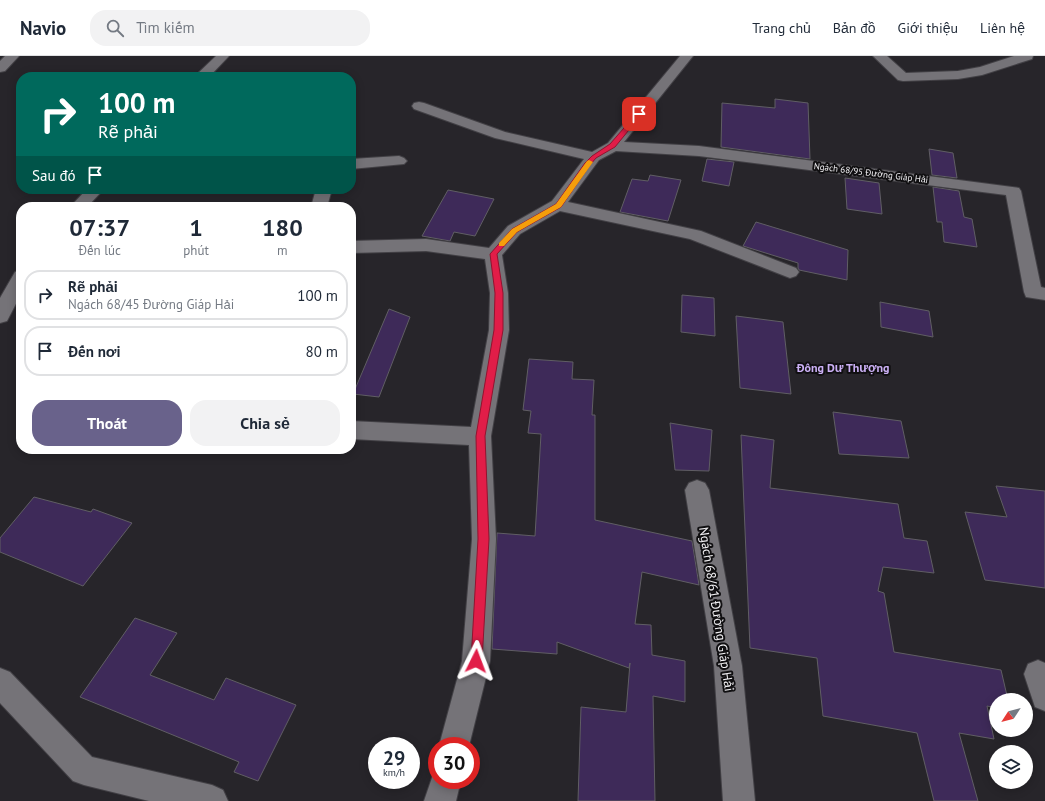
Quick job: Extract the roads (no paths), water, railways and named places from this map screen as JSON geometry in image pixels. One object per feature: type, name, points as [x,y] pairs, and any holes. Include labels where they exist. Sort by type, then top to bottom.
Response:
[{"type":"street","points":[[0,68],[13,56]]},
{"type":"street","points":[[206,72],[223,56]]},
{"type":"street","points":[[674,56],[674,72]]},
{"type":"street","points":[[456,737],[476,661],[484,539],[480,436],[498,330],[499,293],[493,254],[514,230],[558,205],[594,157],[612,146],[687,56]]},
{"type":"street","points":[[879,56],[903,77],[958,75],[982,71],[1027,56]]},
{"type":"street","points":[[419,106],[500,134],[594,157]]},
{"type":"street","name":"Ngách 68/95 Đường Giáp Hải","points":[[612,146],[699,151],[1013,191],[1033,292],[1045,294]]},
{"type":"street","points":[[356,164],[399,160]]},
{"type":"street","points":[[83,202],[91,194]]},
{"type":"street","points":[[558,205],[695,235],[790,272]]},
{"type":"street","points":[[356,247],[426,245],[493,254]]},
{"type":"street","points":[[0,316],[16,286]]},
{"type":"street","points":[[356,430],[480,436]]},
{"type":"street","name":"Ngách 68/61 Đường Giáp Hải","points":[[697,490],[728,666],[739,801]]},
{"type":"street","points":[[0,682],[84,770],[212,801]]},
{"type":"street","points":[[440,801],[443,789]]},
{"type":"district","name":"Đông Dư Thượng","points":[[843,368]]}]
